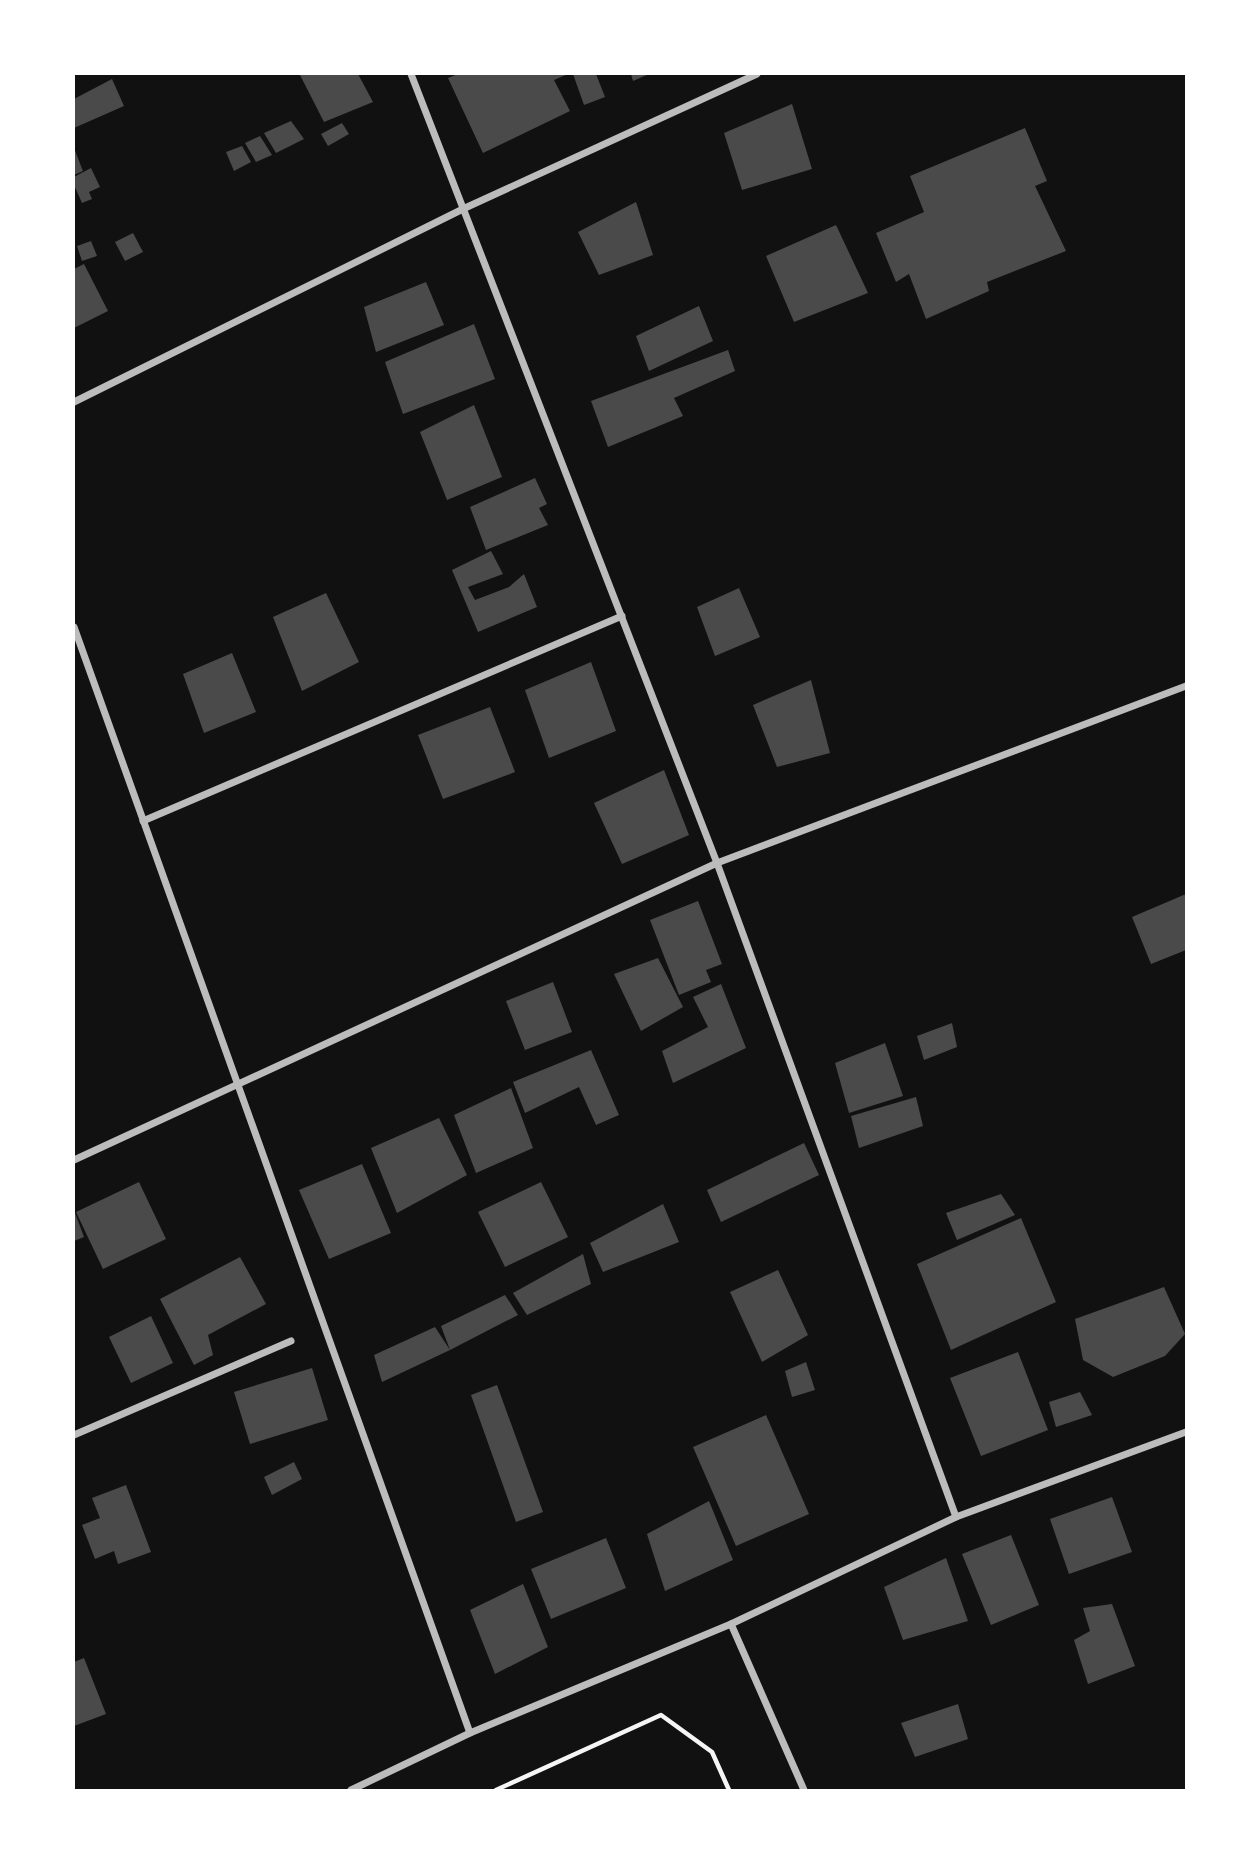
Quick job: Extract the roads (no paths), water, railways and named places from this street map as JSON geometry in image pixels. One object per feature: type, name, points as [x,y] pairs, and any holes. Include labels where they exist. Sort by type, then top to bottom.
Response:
[{"type":"street","points":[[411,74],[717,863],[956,1517]]},
{"type":"street","points":[[74,402],[465,208],[757,74]]},
{"type":"street","points":[[143,821],[622,616]]},
{"type":"street","points":[[74,626],[470,1733]]},
{"type":"street","points":[[74,1160],[717,863],[1186,685]]},
{"type":"street","points":[[74,1435],[291,1340]]},
{"type":"street","points":[[351,1790],[470,1733],[732,1624],[956,1517],[1186,1432]]},
{"type":"street","points":[[732,1624],[804,1790]]}]
